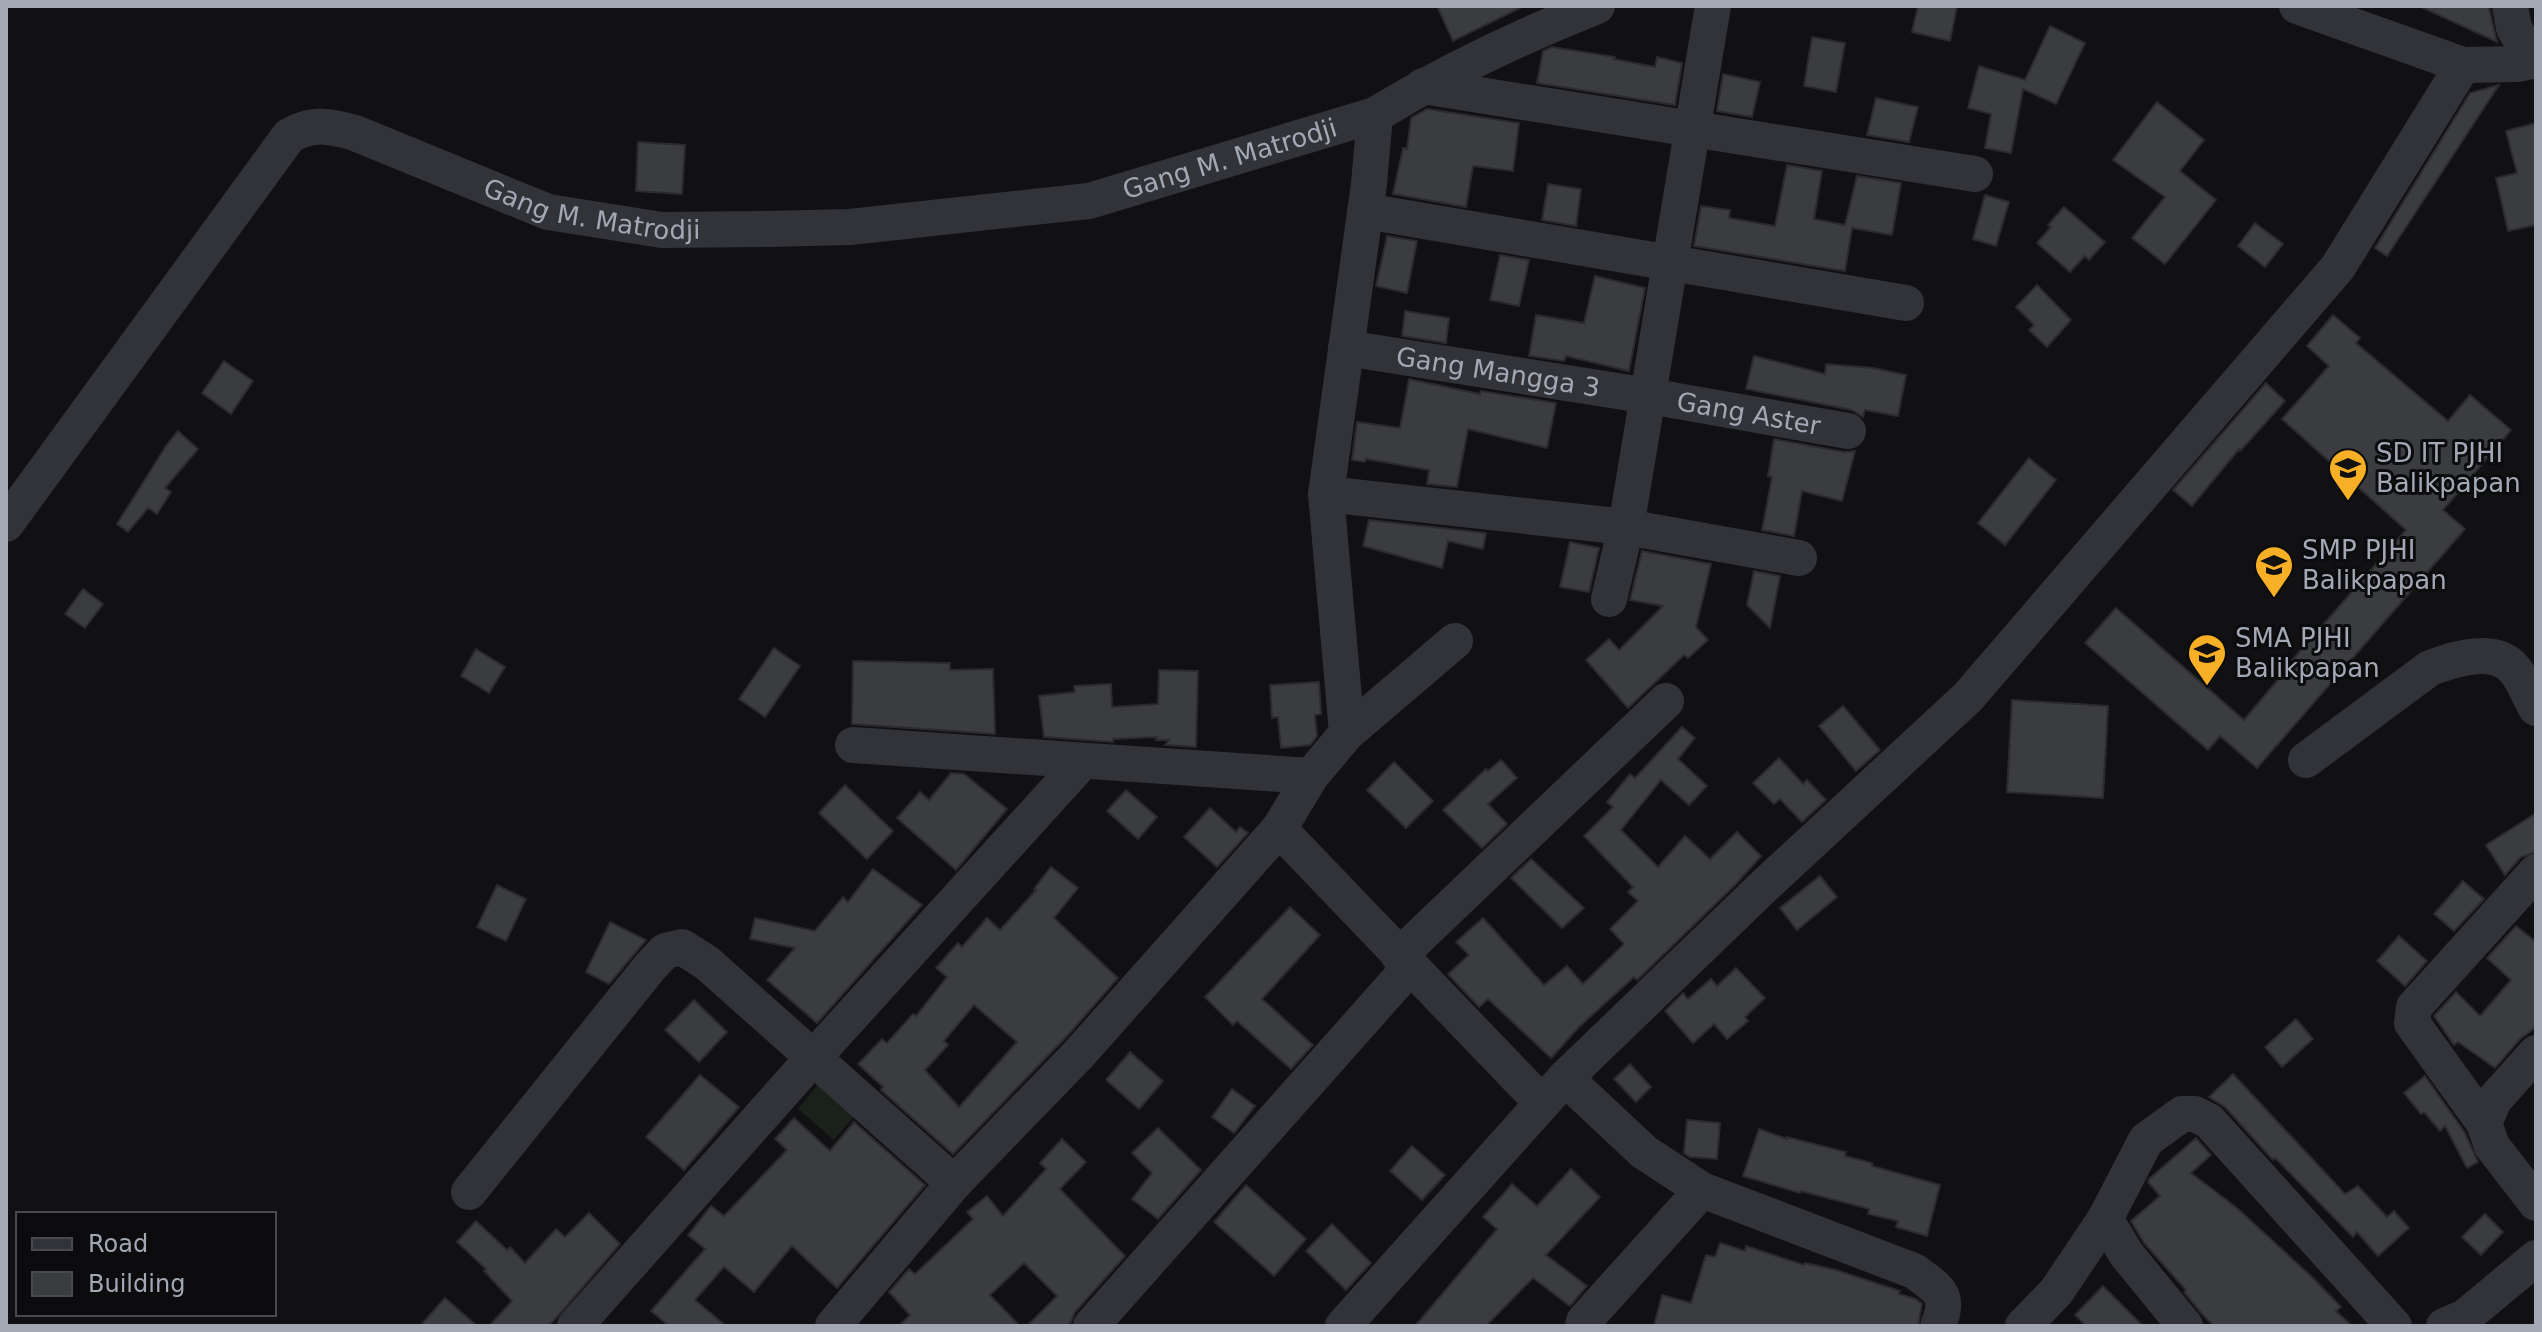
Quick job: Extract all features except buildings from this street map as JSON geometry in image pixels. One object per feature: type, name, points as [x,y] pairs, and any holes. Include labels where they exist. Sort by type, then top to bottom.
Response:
[{"type":"street","name":"Gang M. Matrodji","points":[[6,524],[289,136],[302,129],[324,125],[355,133],[548,212],[662,230],[850,227],[1089,201],[1375,115],[1423,86],[1517,38],[1597,6]]},
{"type":"street","points":[[1609,599],[1626,527],[1649,396],[1713,6]]},
{"type":"street","points":[[2297,6],[2463,65],[2535,61],[2514,28],[2510,6]]},
{"type":"street","points":[[1343,1326],[1554,1090],[1761,889],[1968,697],[2338,267],[2463,65]]},
{"type":"street","points":[[1423,86],[1975,174]]},
{"type":"street","points":[[1347,733],[1326,494],[1375,115]]},
{"type":"street","points":[[1365,211],[1906,303]]},
{"type":"street","name":"Gang Mangga 3","points":[[1346,348],[1649,396]]},
{"type":"street","name":"Gang Aster","points":[[1649,396],[1848,431]]},
{"type":"street","points":[[1326,494],[1626,527],[1799,558]]},
{"type":"street","points":[[833,1326],[954,1183],[1078,1055],[1279,829],[1311,776],[1347,733],[1455,641]]},
{"type":"street","points":[[2306,760],[2430,668],[2447,662],[2491,657],[2502,660],[2514,669],[2536,708]]},
{"type":"street","points":[[1091,1326],[1404,962],[1666,701]]},
{"type":"street","points":[[853,745],[1311,776]]},
{"type":"street","points":[[575,1326],[1083,761]]},
{"type":"street","points":[[1279,829],[1404,962],[1554,1090],[1702,1190],[1914,1271],[1943,1296],[1945,1308],[1938,1326]]},
{"type":"street","points":[[2536,872],[2440,976],[2411,1015],[2412,1023],[2484,1123],[2492,1146],[2536,1203]]},
{"type":"street","points":[[469,1192],[665,951],[682,947],[707,963],[954,1183]]},
{"type":"street","points":[[2484,1123],[2494,1100],[2536,1053]]},
{"type":"street","points":[[2023,1326],[2056,1292],[2105,1219],[2146,1140],[2182,1114],[2195,1114],[2209,1121],[2394,1326]]},
{"type":"street","points":[[1583,1326],[1584,1321],[1702,1190]]},
{"type":"street","points":[[2105,1219],[2127,1255],[2185,1326]]},
{"type":"street","points":[[2444,1326],[2465,1317],[2536,1258]]},
{"type":"shaded area","points":[[825,1076],[862,1107],[834,1140],[798,1109]]},
{"type":"place","name":"SD IT PJHI Balikpapan","points":[[2348,502]]},
{"type":"place","name":"SMP PJHI Balikpapan","points":[[2274,599]]},
{"type":"place","name":"SMA PJHI Balikpapan","points":[[2207,687]]}]
